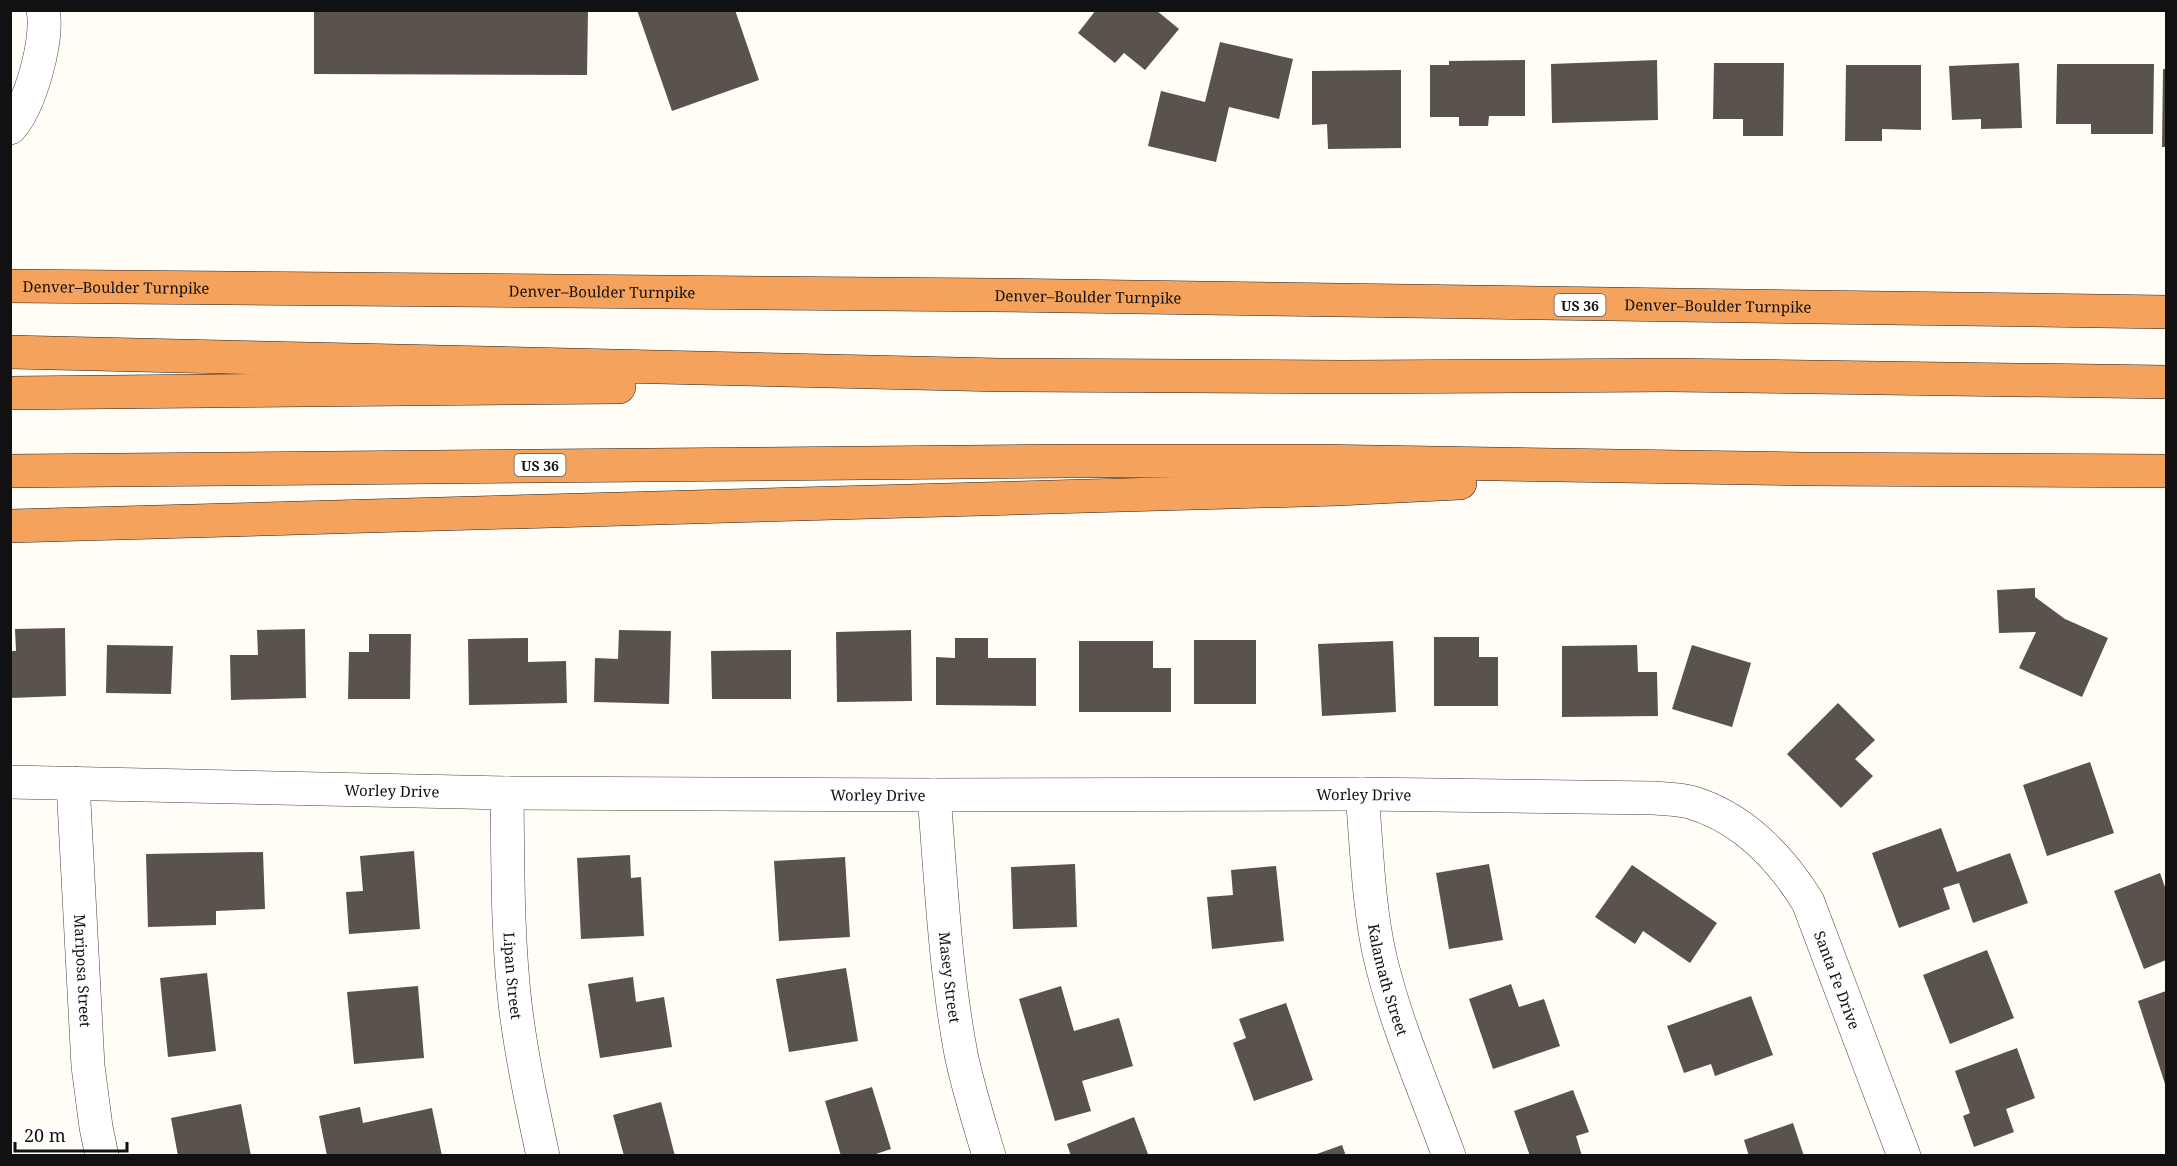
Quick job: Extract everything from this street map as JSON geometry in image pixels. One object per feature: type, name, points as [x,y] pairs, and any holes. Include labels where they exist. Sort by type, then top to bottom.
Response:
[{"type":"highway","name":"Denver–Boulder Turnpike","points":[[10,286],[981,295],[2166,312]]},
{"type":"highway","points":[[10,352],[1001,375],[1331,377],[1670,375],[2166,382]]},
{"type":"highway","points":[[10,393],[639,387],[1001,375]]},
{"type":"highway","name":"US 36","points":[[10,471],[1070,461],[1375,461],[1804,469],[2166,471]]},
{"type":"highway","points":[[10,526],[1338,489],[1804,469]]},
{"type":"street","points":[[10,128],[16,122],[33,82],[43,47],[43,10]]},
{"type":"street","name":"Worley Drive","points":[[10,782],[507,793],[1362,794],[1654,798],[1689,802],[1719,813],[1739,826]]},
{"type":"street","name":"Mariposa Street","points":[[73,783],[88,1066],[102,1155]]},
{"type":"street","name":"Lipan Street","points":[[507,793],[508,886],[515,1001],[527,1086],[543,1155]]},
{"type":"street","name":"Kalamath Street","points":[[1362,794],[1374,928],[1381,959],[1402,1029],[1449,1155]]},
{"type":"street","name":"Masey Street","points":[[934,795],[952,999],[962,1055],[989,1155]]},
{"type":"street","name":"Santa Fe Drive","points":[[1739,826],[1772,853],[1792,876],[1808,902],[1904,1155]]},
{"type":"building","points":[[314,10],[588,10],[587,75],[314,74]]},
{"type":"building","points":[[637,10],[735,10],[759,80],[672,111]]},
{"type":"building","points":[[1096,10],[1156,10],[1179,29],[1145,70],[1124,53],[1115,63],[1078,33]]},
{"type":"building","points":[[1220,42],[1293,59],[1279,119],[1229,107],[1216,162],[1148,146],[1161,91],[1205,102]]},
{"type":"building","points":[[1525,60],[1525,116],[1489,116],[1488,126],[1459,126],[1459,117],[1430,117],[1430,65],[1449,65],[1449,61]]},
{"type":"building","points":[[1657,60],[1658,120],[1552,123],[1551,64]]},
{"type":"building","points":[[1714,63],[1784,63],[1783,136],[1743,136],[1743,119],[1713,119]]},
{"type":"building","points":[[2019,63],[2022,128],[1981,129],[1981,119],[1952,120],[1949,66]]},
{"type":"building","points":[[2057,64],[2154,64],[2153,134],[2091,134],[2091,124],[2056,124]]},
{"type":"building","points":[[1846,65],[1921,65],[1921,130],[1882,129],[1882,141],[1845,141]]},
{"type":"building","points":[[2163,69],[2166,69],[2166,147],[2162,147]]},
{"type":"building","points":[[1401,70],[1401,148],[1328,149],[1327,124],[1312,125],[1312,71]]},
{"type":"building","points":[[2035,588],[2035,597],[2065,619],[2108,638],[2082,697],[2019,668],[2036,632],[1999,633],[1997,590]]},
{"type":"building","points":[[65,628],[66,696],[10,698],[10,651],[16,651],[15,629]]},
{"type":"building","points":[[305,629],[306,698],[231,700],[230,655],[258,655],[257,630]]},
{"type":"building","points":[[619,630],[671,631],[669,704],[594,702],[595,658],[618,659]]},
{"type":"building","points":[[911,630],[912,701],[837,702],[836,632]]},
{"type":"building","points":[[369,634],[411,634],[410,699],[348,699],[349,652],[369,652]]},
{"type":"building","points":[[1434,637],[1479,637],[1479,657],[1498,657],[1498,706],[1434,706]]},
{"type":"building","points":[[528,638],[528,662],[566,661],[567,703],[469,705],[468,639]]},
{"type":"building","points":[[955,638],[988,638],[988,658],[1036,658],[1036,706],[936,705],[936,657],[955,658]]},
{"type":"building","points":[[1194,640],[1256,640],[1256,704],[1194,704]]},
{"type":"building","points":[[1079,641],[1153,641],[1153,668],[1171,668],[1171,712],[1079,712]]},
{"type":"building","points":[[1393,641],[1396,712],[1322,716],[1318,644]]},
{"type":"building","points":[[107,645],[173,646],[171,694],[106,693]]},
{"type":"building","points":[[1637,645],[1638,672],[1657,672],[1658,716],[1562,717],[1562,646]]},
{"type":"building","points":[[1692,645],[1751,663],[1732,727],[1672,709]]},
{"type":"building","points":[[791,650],[791,699],[712,699],[711,651]]},
{"type":"building","points":[[1838,703],[1875,740],[1855,759],[1873,776],[1841,808],[1787,754]]},
{"type":"building","points":[[2090,762],[2114,833],[2047,856],[2023,785]]},
{"type":"building","points":[[1941,828],[1957,872],[2010,853],[2028,903],[1973,923],[1959,883],[1943,888],[1950,909],[1899,928],[1872,853]]},
{"type":"building","points":[[414,851],[420,929],[349,934],[346,892],[363,891],[360,856]]},
{"type":"building","points":[[263,852],[265,909],[216,911],[216,925],[148,927],[146,854]]},
{"type":"building","points":[[630,855],[631,878],[641,877],[644,936],[581,939],[577,858]]},
{"type":"building","points":[[845,857],[850,937],[779,941],[774,861]]},
{"type":"building","points":[[1075,864],[1077,927],[1013,929],[1011,867]]},
{"type":"building","points":[[1489,864],[1503,940],[1449,949],[1436,873]]},
{"type":"building","points":[[1632,865],[1717,923],[1690,963],[1643,931],[1635,944],[1595,917]]},
{"type":"building","points":[[1276,866],[1284,941],[1212,949],[1207,897],[1233,895],[1231,870]]},
{"type":"building","points":[[2160,873],[2166,890],[2166,960],[2144,969],[2114,891]]},
{"type":"building","points":[[1987,950],[2014,1018],[1950,1044],[1923,975]]},
{"type":"building","points":[[846,968],[858,1041],[789,1052],[776,979]]},
{"type":"building","points":[[207,973],[216,1051],[168,1057],[160,978]]},
{"type":"building","points":[[633,977],[636,1002],[664,997],[672,1047],[600,1058],[588,984]]},
{"type":"building","points":[[1511,984],[1519,1007],[1544,999],[1560,1046],[1493,1069],[1469,999]]},
{"type":"building","points":[[418,986],[424,1058],[354,1064],[347,992]]},
{"type":"building","points":[[1061,986],[1074,1031],[1119,1018],[1133,1066],[1082,1081],[1091,1111],[1055,1121],[1019,999]]},
{"type":"building","points":[[2166,991],[2166,1087],[2138,1001]]},
{"type":"building","points":[[1751,996],[1773,1055],[1715,1076],[1711,1064],[1684,1073],[1667,1026]]},
{"type":"building","points":[[1286,1003],[1313,1080],[1254,1101],[1233,1043],[1246,1038],[1239,1019]]},
{"type":"building","points":[[2017,1048],[2035,1098],[2006,1109],[2014,1132],[1974,1147],[1963,1116],[1970,1113],[1955,1071]]},
{"type":"building","points":[[872,1087],[891,1149],[870,1156],[841,1156],[825,1101]]},
{"type":"building","points":[[1573,1090],[1589,1132],[1576,1136],[1582,1156],[1530,1156],[1514,1111]]},
{"type":"building","points":[[661,1102],[675,1156],[624,1156],[613,1115]]},
{"type":"building","points":[[241,1104],[251,1156],[178,1156],[171,1118]]},
{"type":"building","points":[[360,1107],[363,1123],[432,1108],[442,1156],[327,1156],[319,1116]]},
{"type":"building","points":[[1134,1117],[1148,1154],[1143,1156],[1071,1156],[1067,1144]]},
{"type":"building","points":[[1793,1123],[1804,1156],[1749,1156],[1744,1140]]},
{"type":"building","points":[[1342,1145],[1346,1156],[1314,1156],[1314,1155]]}]
